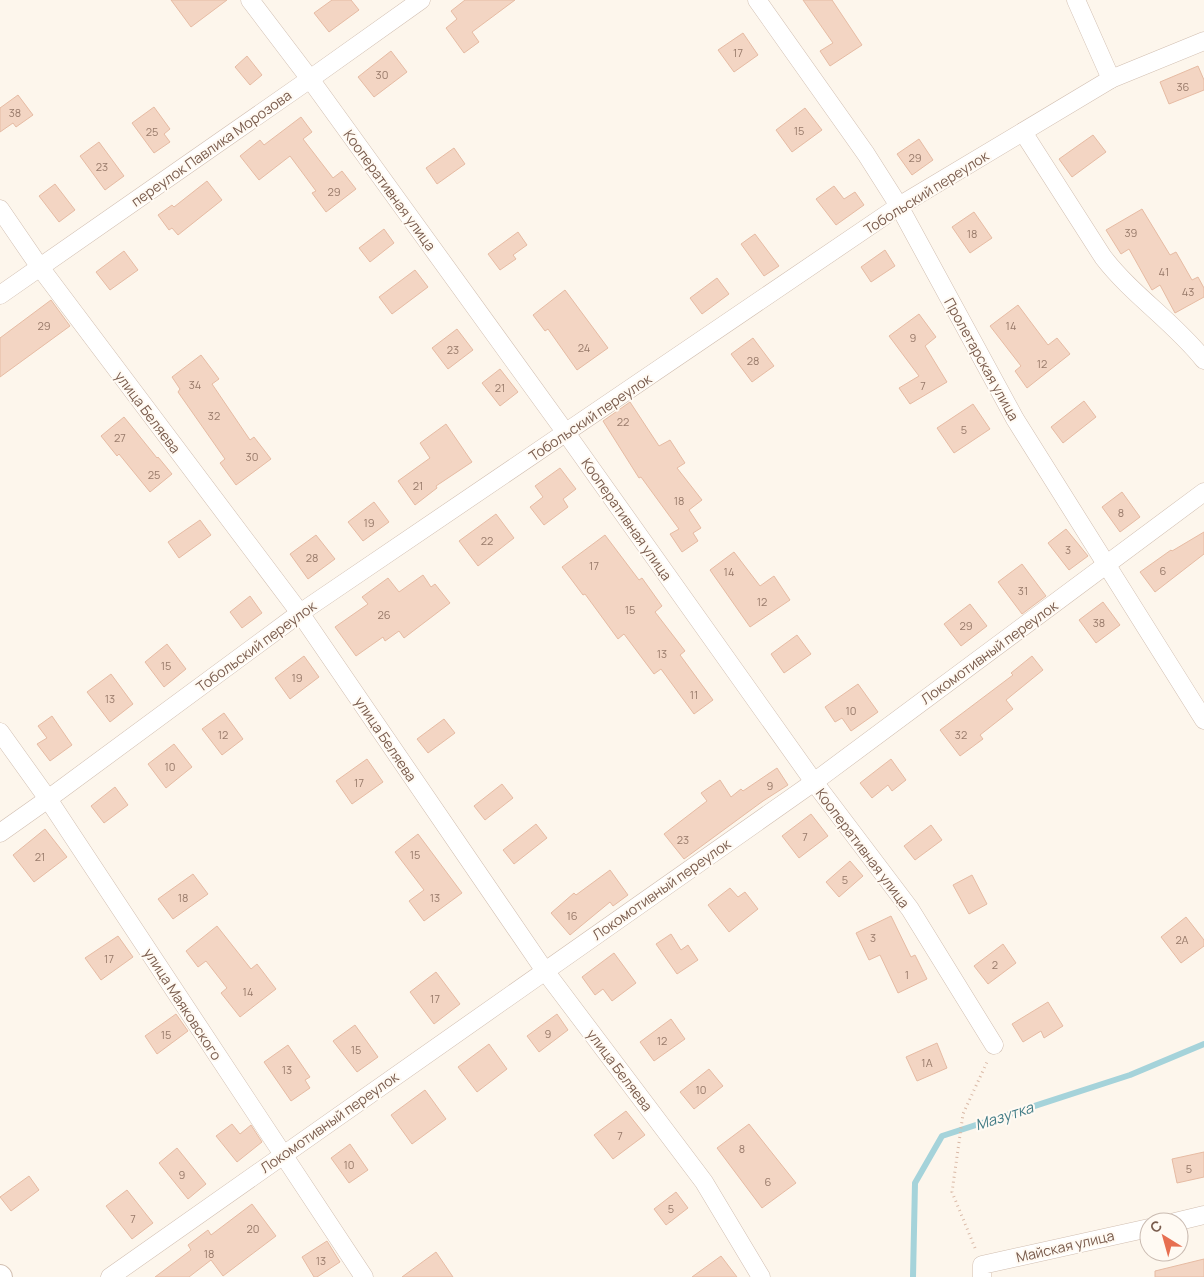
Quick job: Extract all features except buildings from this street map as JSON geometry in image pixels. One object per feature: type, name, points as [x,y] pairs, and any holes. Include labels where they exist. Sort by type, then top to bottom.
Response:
[{"type":"street","name":"Кооперативная улица","points":[[250,0],[566,433],[814,782],[910,909],[994,1045]]},
{"type":"street","name":"переулок Павлика Морозова","points":[[0,295],[39,266],[310,80],[421,0]]},
{"type":"street","name":"Пролетарская улица","points":[[756,0],[866,154],[899,206],[1015,419],[1204,720]]},
{"type":"street","points":[[1076,0],[1111,79]]},
{"type":"street","name":"Тобольский переулок","points":[[0,833],[300,613],[899,206],[1111,79],[1204,41]]},
{"type":"street","points":[[1023,132],[1103,258],[1118,277],[1156,310],[1204,360]]},
{"type":"street","name":"улица Беляева","points":[[0,209],[39,266],[300,613],[545,971],[704,1182],[761,1277]]},
{"type":"street","name":"Локомотивный переулок","points":[[110,1277],[814,782],[1204,492]]},
{"type":"street","name":"улица Маяковского","points":[[0,732],[48,799],[364,1277]]},
{"type":"street","points":[[1189,1219],[1204,1216]]},
{"type":"street","name":"Майская улица","points":[[982,1271],[1139,1231]]},
{"type":"path","points":[[982,1271],[952,1192],[963,1114],[994,1045]]},
{"type":"waterway","name":"Мазутка","points":[[913,1277],[915,1183],[942,1136],[1130,1075],[1204,1044]]}]
